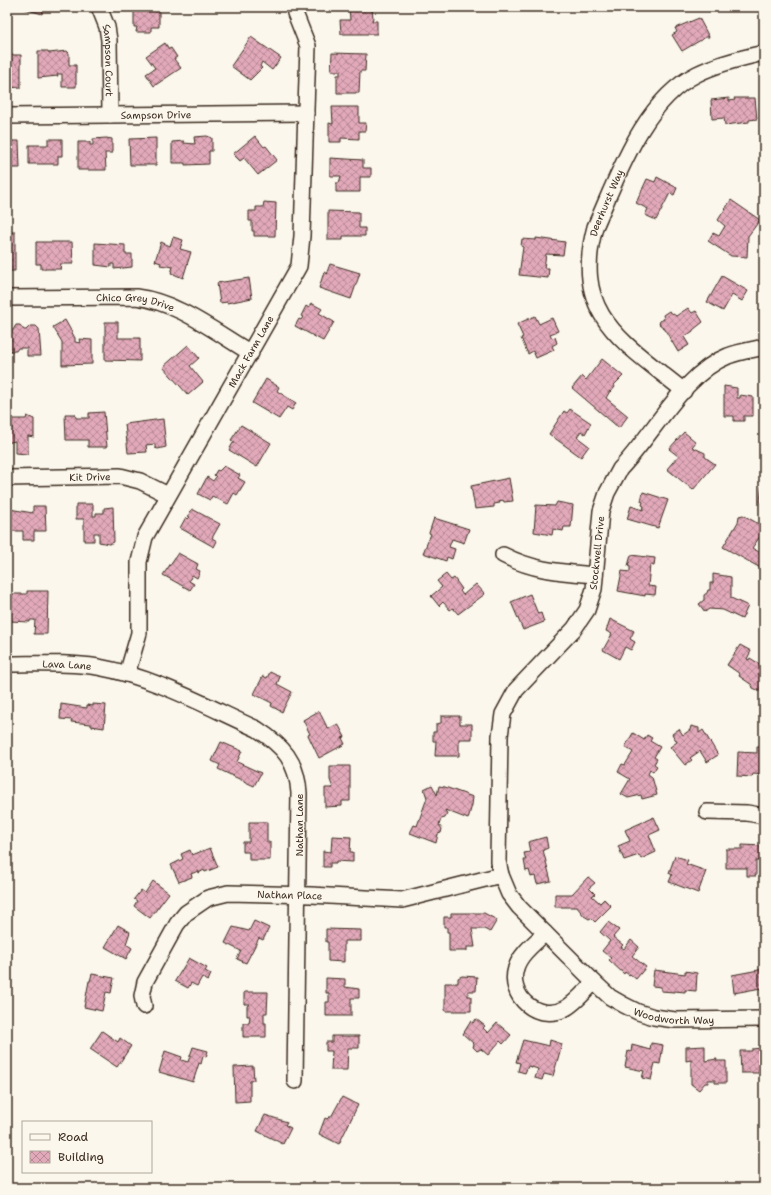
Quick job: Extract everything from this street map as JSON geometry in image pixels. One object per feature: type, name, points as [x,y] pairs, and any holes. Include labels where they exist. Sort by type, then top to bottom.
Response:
[{"type":"street","name":"Sampson Court","points":[[99,7],[107,27],[109,40],[110,115]]},
{"type":"street","name":"Mack Farm Lane","points":[[127,674],[140,633],[139,562],[142,545],[168,495],[251,353],[299,266],[302,236],[308,46],[295,13]]},
{"type":"street","name":"Deerhurst Way","points":[[684,391],[623,342],[605,321],[596,307],[589,274],[591,240],[595,227],[630,150],[641,130],[666,98],[696,74],[732,60],[764,53]]},
{"type":"street","name":"Sampson Drive","points":[[7,116],[306,113]]},
{"type":"street","name":"Chico Grey Drive","points":[[7,298],[136,296],[150,298],[176,308],[251,353]]},
{"type":"street","name":"Stockwell Drive","points":[[501,875],[498,861],[500,736],[504,714],[516,690],[574,629],[584,616],[591,600],[601,511],[611,484],[620,469],[697,376],[715,362],[742,351],[764,347]]},
{"type":"street","name":"Kit Drive","points":[[7,478],[120,476],[140,481],[168,495]]},
{"type":"street","points":[[503,555],[522,564],[538,569],[595,575]]},
{"type":"street","name":"Lava Lane","points":[[7,664],[76,664],[127,674]]},
{"type":"street","name":"Nathan Lane","points":[[127,674],[153,682],[257,729],[273,739],[282,748],[293,764],[299,786],[295,1081]]},
{"type":"street","points":[[707,812],[747,813],[764,816]]},
{"type":"street","name":"Nathan Place","points":[[144,1006],[142,992],[146,979],[180,920],[199,903],[218,895],[228,893],[298,894],[402,900],[501,875]]},
{"type":"street","name":"Woodworth Way","points":[[501,875],[511,898],[594,982],[620,1003],[638,1012],[654,1017],[675,1020],[764,1019]]},
{"type":"street","points":[[544,933],[521,958],[516,968],[514,978],[516,989],[524,1003],[538,1011],[549,1013],[559,1011],[569,1006],[594,982]]},
{"type":"building","points":[[19,7],[44,7],[42,14]]},
{"type":"building","points":[[134,7],[159,7],[159,27],[151,27],[151,32],[136,32],[137,27],[134,27]]},
{"type":"building","points":[[349,7],[372,7],[372,21],[377,21],[377,34],[341,34],[340,20],[350,20]]},
{"type":"building","points":[[699,18],[709,37],[706,37],[682,51],[672,35],[677,32],[675,28]]},
{"type":"building","points":[[251,37],[281,58],[272,70],[262,62],[260,66],[262,68],[250,80],[231,66]]},
{"type":"building","points":[[165,43],[169,49],[171,48],[177,57],[174,59],[181,68],[154,86],[146,74],[155,68],[146,56]]},
{"type":"building","points":[[38,51],[48,51],[49,53],[67,51],[69,53],[69,65],[76,65],[76,87],[62,87],[62,74],[57,74],[58,76],[38,78]]},
{"type":"building","points":[[332,53],[366,54],[365,71],[360,71],[359,93],[337,93],[337,75],[340,75],[340,71],[331,71]]},
{"type":"building","points":[[7,55],[21,55],[21,87],[7,88]]},
{"type":"building","points":[[729,98],[729,101],[735,100],[734,98],[755,98],[757,119],[749,120],[749,122],[725,125],[724,118],[712,119],[711,100]]},
{"type":"building","points":[[332,107],[359,107],[359,123],[366,123],[365,131],[359,131],[359,139],[341,138],[341,142],[329,142],[329,123],[333,124]]},
{"type":"building","points":[[207,136],[212,138],[212,151],[209,151],[209,164],[185,165],[185,163],[172,163],[172,142],[184,141],[184,143],[195,144],[194,137]]},
{"type":"building","points":[[255,136],[264,147],[266,146],[277,160],[258,175],[244,158],[240,161],[233,154]]},
{"type":"building","points":[[156,138],[156,165],[130,165],[129,139]]},
{"type":"building","points":[[48,139],[62,139],[62,156],[58,156],[58,164],[29,164],[29,145],[48,145]]},
{"type":"building","points":[[93,139],[112,139],[112,153],[105,153],[106,170],[78,170],[78,142],[90,142],[90,145],[93,145]]},
{"type":"building","points":[[7,141],[19,141],[20,168],[7,168]]},
{"type":"building","points":[[330,158],[363,160],[363,168],[371,168],[371,177],[360,177],[360,192],[336,192],[336,183],[339,183],[341,176],[330,176]]},
{"type":"building","points":[[657,177],[677,188],[674,195],[670,193],[656,220],[645,215],[648,209],[636,203],[647,179],[655,182]]},
{"type":"building","points":[[731,200],[760,220],[748,236],[747,257],[731,256],[708,241],[713,233],[719,236],[725,226],[718,220]]},
{"type":"building","points":[[264,202],[276,203],[275,236],[254,236],[254,231],[252,231],[252,221],[249,221],[249,211],[256,211],[256,207],[263,207]]},
{"type":"building","points":[[328,211],[359,212],[359,228],[365,228],[365,236],[343,236],[343,240],[328,240]]},
{"type":"building","points":[[7,232],[15,232],[15,271],[7,271]]},
{"type":"building","points":[[173,237],[183,240],[180,249],[191,252],[183,278],[171,273],[173,267],[160,265],[161,263],[155,261],[161,242],[170,246]]},
{"type":"building","points":[[536,238],[565,242],[563,255],[546,254],[544,268],[549,268],[548,278],[519,275],[523,247],[521,246],[522,239],[536,240]]},
{"type":"building","points":[[36,242],[72,242],[73,264],[60,264],[61,269],[41,269],[41,264],[36,264]]},
{"type":"building","points":[[95,243],[125,245],[125,254],[132,254],[132,267],[114,269],[114,264],[111,264],[111,267],[95,265]]},
{"type":"building","points":[[330,264],[360,273],[351,299],[319,288],[324,272],[328,274],[327,272]]},
{"type":"building","points":[[722,276],[748,291],[742,301],[732,295],[723,311],[707,302]]},
{"type":"building","points":[[249,278],[252,298],[220,303],[217,283]]},
{"type":"building","points":[[311,303],[322,309],[319,313],[334,322],[323,341],[295,326],[299,319],[301,320],[303,317],[301,316],[306,306],[309,308]]},
{"type":"building","points":[[688,308],[692,313],[696,311],[703,322],[684,337],[689,345],[678,352],[664,328],[659,324],[660,321],[664,319],[663,315],[669,311],[676,316]]},
{"type":"building","points":[[535,316],[539,324],[552,318],[558,331],[550,334],[552,338],[555,337],[557,343],[552,346],[554,350],[536,358],[533,351],[528,354],[517,324]]},
{"type":"building","points":[[65,320],[75,338],[75,342],[80,343],[79,339],[92,340],[92,364],[62,365],[62,342],[53,327]]},
{"type":"building","points":[[105,322],[118,322],[118,338],[140,338],[140,361],[105,360]]},
{"type":"building","points":[[16,325],[20,325],[24,330],[30,326],[36,326],[39,329],[41,356],[27,356],[27,348],[18,348],[16,351],[12,351],[7,348],[7,332],[13,330]]},
{"type":"building","points":[[188,345],[199,358],[190,366],[203,382],[188,395],[163,367]]},
{"type":"building","points":[[602,359],[623,376],[614,385],[615,387],[611,392],[610,391],[606,398],[628,416],[619,428],[572,388],[582,376],[586,380]]},
{"type":"building","points":[[266,379],[279,387],[277,391],[296,403],[292,410],[287,407],[279,419],[252,403]]},
{"type":"building","points":[[724,386],[737,388],[737,398],[740,398],[740,395],[753,397],[753,416],[744,416],[744,421],[734,421],[734,416],[724,416]]},
{"type":"building","points":[[7,409],[9,411],[9,419],[26,419],[27,416],[34,419],[34,437],[28,436],[28,454],[15,453],[15,441],[7,443]]},
{"type":"building","points":[[570,409],[591,423],[585,434],[581,431],[577,437],[589,446],[581,457],[549,434],[564,411],[567,413]]},
{"type":"building","points":[[104,412],[107,447],[88,447],[88,440],[66,440],[65,414],[75,414],[76,418],[89,418],[89,413]]},
{"type":"building","points":[[163,419],[166,447],[158,449],[155,448],[155,444],[146,445],[147,452],[128,453],[125,424]]},
{"type":"building","points":[[241,425],[271,443],[257,467],[229,450],[233,443],[235,443],[231,440]]},
{"type":"building","points":[[684,432],[696,442],[692,447],[705,453],[705,457],[715,464],[693,490],[667,469],[678,456],[669,449]]},
{"type":"building","points":[[224,466],[240,475],[238,478],[245,482],[237,495],[234,493],[228,504],[212,496],[210,500],[198,494],[207,477],[213,481],[216,477],[214,475],[217,470],[219,471]]},
{"type":"building","points":[[764,472],[764,503],[760,502]]},
{"type":"building","points":[[509,478],[513,501],[504,502],[503,500],[499,501],[500,503],[494,504],[494,507],[475,509],[471,486]]},
{"type":"building","points":[[643,492],[668,500],[658,528],[627,519],[631,506],[643,510],[644,506],[642,505],[643,502],[641,501]]},
{"type":"building","points":[[557,502],[573,505],[571,527],[564,527],[563,531],[553,529],[552,535],[534,532],[536,505],[555,506]]},
{"type":"building","points":[[76,504],[93,504],[93,516],[96,516],[96,513],[104,513],[104,508],[113,507],[114,542],[109,544],[99,542],[99,533],[94,533],[94,541],[84,541],[84,519],[76,519]]},
{"type":"building","points":[[33,506],[45,506],[46,531],[34,531],[34,540],[23,540],[23,531],[9,531],[9,509],[33,513]]},
{"type":"building","points":[[192,509],[220,524],[212,538],[217,541],[214,547],[180,528],[186,517],[188,519],[190,517],[188,516]]},
{"type":"building","points":[[743,515],[764,527],[763,538],[759,538],[752,548],[764,555],[764,570],[723,547],[738,522],[739,516]]},
{"type":"building","points":[[434,518],[469,529],[464,543],[452,539],[449,547],[455,549],[452,559],[447,557],[446,561],[423,553],[431,534],[429,533]]},
{"type":"building","points":[[178,553],[198,564],[196,569],[200,571],[197,578],[192,575],[189,581],[194,584],[190,590],[163,575]]},
{"type":"building","points":[[631,555],[655,558],[654,566],[650,565],[648,586],[656,587],[655,595],[645,594],[645,596],[618,591],[622,571],[630,572],[630,567],[628,566]]},
{"type":"building","points":[[446,574],[451,580],[454,578],[462,589],[460,591],[463,595],[476,584],[485,594],[458,614],[453,608],[450,610],[443,602],[439,606],[431,596],[442,587],[437,581]]},
{"type":"building","points":[[713,574],[731,577],[731,598],[748,606],[742,619],[723,610],[709,609],[705,612],[699,604],[704,600],[704,595],[708,590],[710,590],[710,583],[713,583]]},
{"type":"building","points":[[27,591],[48,591],[47,634],[34,634],[35,620],[30,620],[30,622],[9,621],[11,594],[27,594]]},
{"type":"building","points":[[530,594],[538,614],[541,613],[544,622],[523,630],[511,602]]},
{"type":"building","points":[[610,619],[634,631],[630,639],[635,642],[631,650],[625,647],[619,659],[603,650],[612,634],[606,631]]},
{"type":"building","points":[[740,645],[751,651],[747,659],[749,660],[750,658],[761,665],[762,663],[764,664],[764,693],[753,688],[752,685],[739,676],[740,674],[727,665]]},
{"type":"building","points":[[270,672],[280,677],[277,684],[292,692],[282,712],[271,706],[272,703],[254,694],[263,676],[267,678]]},
{"type":"building","points":[[61,704],[87,708],[87,705],[93,706],[93,704],[106,705],[104,728],[91,726],[91,724],[71,722],[72,720],[60,719]]},
{"type":"building","points":[[319,711],[328,729],[338,724],[345,737],[342,738],[345,744],[319,758],[308,735],[310,734],[303,720]]},
{"type":"building","points":[[441,716],[460,716],[460,724],[472,724],[472,739],[459,739],[459,756],[435,756],[436,741],[433,741],[433,732],[436,732],[436,724],[441,723]]},
{"type":"building","points":[[691,726],[699,728],[699,733],[703,730],[718,755],[707,762],[700,751],[690,758],[692,760],[685,765],[670,747],[677,742],[672,734],[679,729],[683,735],[690,730]]},
{"type":"building","points":[[633,733],[644,740],[647,735],[652,738],[650,741],[660,747],[654,757],[657,759],[654,764],[657,766],[653,772],[650,770],[648,774],[652,777],[657,795],[642,799],[641,795],[628,798],[621,794],[630,779],[618,772],[622,764],[625,765],[633,752],[625,747]]},
{"type":"building","points":[[221,742],[242,751],[237,762],[261,773],[254,786],[218,769],[220,765],[212,761]]},
{"type":"building","points":[[757,747],[764,747],[764,775],[753,774],[752,777],[737,776],[738,752],[757,753]]},
{"type":"building","points":[[330,766],[350,766],[350,801],[342,801],[342,806],[325,807],[325,788],[333,788],[330,780]]},
{"type":"building","points":[[432,785],[437,795],[439,786],[473,797],[468,819],[445,810],[447,814],[445,818],[441,819],[439,825],[442,829],[441,833],[438,834],[436,843],[410,833],[414,825],[417,826],[427,798],[424,789]]},
{"type":"building","points":[[654,817],[660,830],[649,835],[656,852],[641,859],[639,855],[624,860],[618,846],[630,841],[625,830]]},
{"type":"building","points":[[249,822],[267,822],[267,842],[270,842],[270,860],[249,860],[249,852],[243,852],[243,842],[249,842]]},
{"type":"building","points":[[332,836],[351,837],[350,852],[353,852],[353,862],[336,861],[336,863],[330,863],[330,867],[323,867],[323,851],[331,852]]},
{"type":"building","points":[[546,837],[548,848],[543,850],[551,881],[537,884],[535,876],[531,877],[529,870],[526,871],[524,860],[526,860],[524,853],[530,852],[528,842]]},
{"type":"building","points":[[742,845],[764,846],[764,861],[756,861],[756,876],[747,876],[747,868],[726,868],[726,849],[742,849]]},
{"type":"building","points":[[210,848],[218,867],[205,872],[204,870],[199,873],[198,871],[191,874],[192,877],[179,882],[171,865],[183,859],[181,854],[190,850],[192,855]]},
{"type":"building","points":[[675,856],[688,860],[686,864],[706,871],[698,893],[669,882],[672,875],[669,873]]},
{"type":"building","points":[[588,877],[595,883],[589,888],[595,894],[592,896],[600,903],[604,899],[611,906],[595,922],[591,918],[589,919],[584,916],[577,907],[555,907],[555,894],[572,894]]},
{"type":"building","points":[[153,881],[169,893],[150,918],[134,906],[137,901],[134,899],[141,890],[145,893]]},
{"type":"building","points":[[451,913],[484,913],[497,920],[490,932],[484,929],[472,929],[475,947],[467,947],[467,951],[449,951],[449,932],[447,932],[447,927],[444,927],[444,917],[451,917]]},
{"type":"building","points":[[254,921],[269,928],[263,940],[259,938],[246,963],[237,959],[241,951],[225,943],[233,927],[249,931]]},
{"type":"building","points":[[608,922],[619,930],[613,937],[623,945],[621,947],[624,949],[631,940],[639,947],[632,956],[646,967],[636,979],[630,974],[629,975],[625,972],[624,974],[609,960],[611,958],[602,951],[610,941],[600,932]]},
{"type":"building","points":[[118,925],[130,932],[126,944],[132,948],[126,959],[105,947]]},
{"type":"building","points":[[326,929],[361,930],[361,941],[344,941],[344,962],[328,961]]},
{"type":"building","points":[[189,958],[207,968],[205,971],[211,974],[208,981],[202,977],[197,986],[191,983],[188,988],[175,981]]},
{"type":"building","points":[[764,969],[764,990],[761,990],[761,988],[734,993],[732,975]]},
{"type":"building","points":[[654,970],[685,974],[685,971],[697,973],[696,991],[661,991],[661,987],[652,986]]},
{"type":"building","points":[[92,974],[114,978],[111,993],[106,992],[102,1011],[84,1007],[89,981]]},
{"type":"building","points":[[462,976],[477,977],[476,991],[468,991],[468,996],[471,996],[471,1011],[445,1011],[445,983],[458,983],[458,978]]},
{"type":"building","points":[[326,978],[345,979],[345,987],[359,989],[359,998],[351,998],[351,1016],[326,1016],[326,1002],[329,1002],[329,993],[326,993]]},
{"type":"building","points":[[244,992],[268,992],[267,1013],[264,1013],[266,1037],[243,1037],[243,1023],[249,1023],[250,1016],[247,1016],[247,1006],[250,1004],[244,1004]]},
{"type":"building","points":[[476,1019],[485,1026],[483,1028],[488,1033],[497,1023],[511,1035],[503,1044],[500,1041],[488,1055],[481,1049],[477,1051],[473,1047],[474,1044],[463,1034],[471,1021],[473,1023]]},
{"type":"building","points":[[102,1031],[118,1042],[120,1038],[131,1046],[117,1067],[90,1049]]},
{"type":"building","points":[[332,1036],[359,1036],[359,1048],[348,1048],[347,1070],[331,1070],[332,1051],[326,1051],[326,1042],[332,1042]]},
{"type":"building","points":[[523,1040],[549,1046],[550,1040],[562,1044],[553,1076],[544,1074],[542,1080],[535,1078],[538,1069],[528,1066],[525,1073],[518,1071],[520,1063],[516,1062]]},
{"type":"building","points":[[651,1043],[663,1045],[660,1064],[655,1063],[651,1080],[642,1078],[644,1071],[625,1067],[628,1051],[631,1052],[632,1045],[650,1050]]},
{"type":"building","points":[[761,1045],[764,1045],[764,1073],[741,1073],[740,1051],[752,1051],[752,1049],[761,1048]]},
{"type":"building","points":[[705,1046],[705,1061],[717,1059],[716,1061],[726,1061],[726,1083],[715,1083],[715,1080],[708,1080],[708,1083],[705,1083],[699,1090],[691,1084],[691,1060],[686,1061],[686,1047]]},
{"type":"building","points":[[193,1047],[208,1051],[206,1057],[203,1056],[201,1064],[199,1063],[193,1082],[159,1072],[165,1051],[182,1057],[181,1060],[188,1062]]},
{"type":"building","points":[[253,1066],[254,1080],[250,1081],[250,1101],[235,1102],[234,1067]]},
{"type":"building","points":[[342,1097],[358,1105],[339,1144],[319,1134],[325,1118],[327,1119],[331,1117]]},
{"type":"building","points":[[265,1115],[287,1122],[285,1125],[291,1128],[283,1144],[257,1131]]}]
